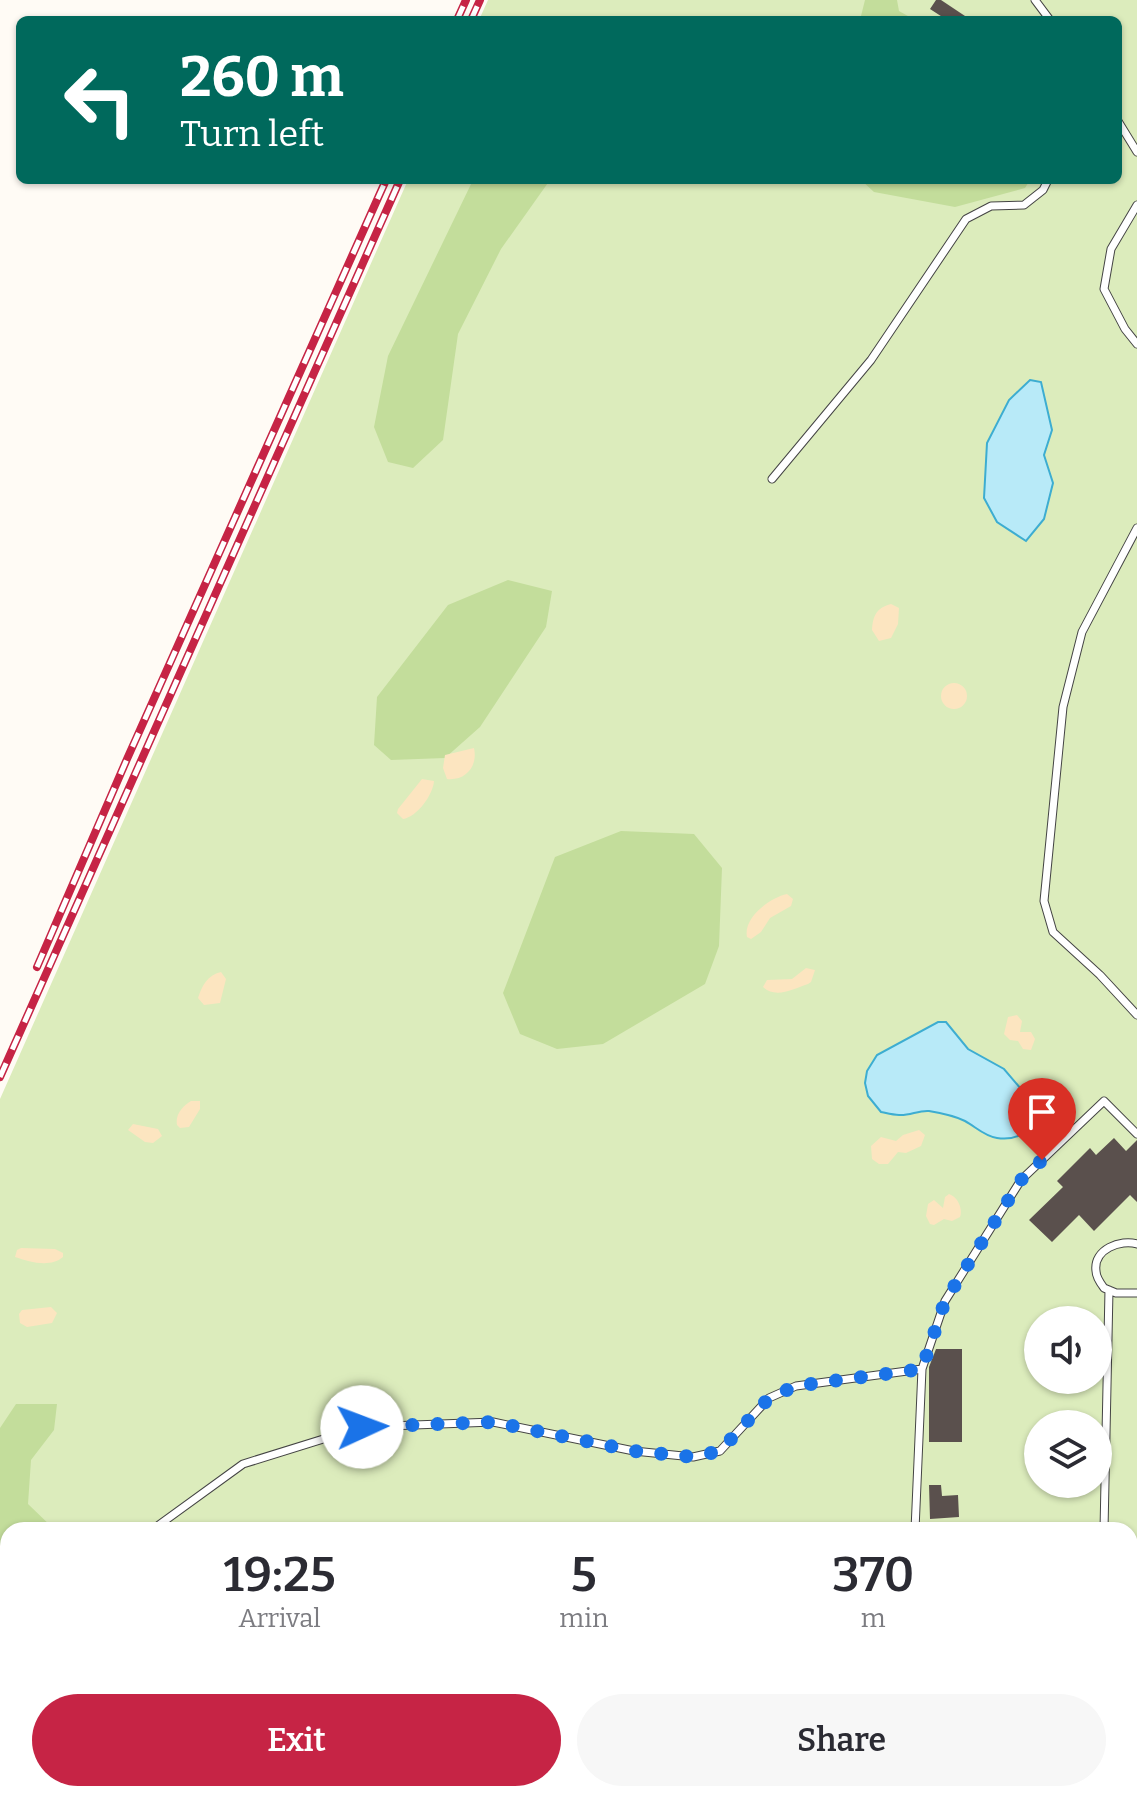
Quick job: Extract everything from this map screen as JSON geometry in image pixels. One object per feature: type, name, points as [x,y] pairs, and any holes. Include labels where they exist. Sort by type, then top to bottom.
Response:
[{"type":"lane","points":[[1122,128],[1137,152]]},
{"type":"lane","points":[[772,479],[871,360],[966,219],[991,206],[1024,205],[1046,184]]},
{"type":"lane","points":[[1137,205],[1111,249],[1104,289],[1125,329],[1137,344]]},
{"type":"lane","points":[[1137,528],[1082,632],[1063,707],[1044,901],[1053,932],[1100,975],[1137,1015]]},
{"type":"lane","points":[[915,1522],[922,1369],[945,1301],[1021,1180],[1104,1101],[1137,1134]]},
{"type":"lane","points":[[1136,1241],[1116,1243],[1099,1255],[1095,1270],[1104,1288],[1116,1293],[1137,1293]]},
{"type":"lane","points":[[1104,1522],[1109,1290]]},
{"type":"lane","points":[[163,1522],[243,1464],[362,1427],[493,1422],[634,1451],[693,1457],[720,1451],[769,1398],[796,1386],[922,1369]]},
{"type":"green space","points":[[488,0],[1137,0],[1137,1522],[0,1522],[0,1099],[406,184],[1122,184],[1122,16],[481,16]]},
{"type":"green space","points":[[865,0],[897,0],[899,11],[908,16],[861,16]]},
{"type":"green space","points":[[471,184],[547,184],[501,249],[458,334],[443,440],[413,468],[388,462],[374,427],[388,356]]},
{"type":"green space","points":[[865,184],[1028,184],[1025,188],[955,207],[874,192]]},
{"type":"green space","points":[[508,580],[552,591],[546,627],[480,727],[445,758],[391,760],[374,745],[377,697],[448,605]]},
{"type":"green space","points":[[621,831],[694,834],[722,868],[719,946],[705,984],[603,1044],[557,1049],[520,1034],[503,993],[555,857]]},
{"type":"green space","points":[[16,1404],[57,1404],[54,1430],[31,1460],[28,1504],[47,1522],[0,1522],[0,1428]]},
{"type":"sand","points":[[891,604],[899,608],[898,624],[891,638],[879,641],[872,630],[874,617],[879,610]]},
{"type":"sand","points":[[954,683],[963,687],[967,696],[963,705],[954,709],[945,705],[941,696],[945,687]]},
{"type":"sand","points":[[474,748],[474,761],[469,771],[460,778],[447,779],[443,768],[445,755]]},
{"type":"sand","points":[[422,779],[434,781],[431,793],[419,810],[403,819],[397,813],[398,809]]},
{"type":"sand","points":[[787,894],[793,899],[791,906],[770,918],[761,932],[751,939],[747,937],[753,916],[773,900]]},
{"type":"sand","points":[[806,968],[815,970],[808,984],[779,993],[763,987],[767,980],[792,979]]},
{"type":"sand","points":[[221,972],[226,979],[220,1003],[204,1005],[198,998],[203,985]]},
{"type":"sand","points":[[1017,1015],[1022,1021],[1020,1032],[1031,1032],[1035,1039],[1031,1050],[1023,1049],[1018,1041],[1010,1040],[1004,1034],[1008,1017]]},
{"type":"sand","points":[[191,1101],[200,1101],[200,1109],[189,1127],[180,1128],[177,1125],[178,1114]]},
{"type":"sand","points":[[133,1124],[158,1129],[162,1136],[153,1143],[145,1142],[128,1130]]},
{"type":"sand","points":[[919,1130],[925,1135],[921,1146],[906,1153],[898,1152],[888,1164],[879,1164],[872,1159],[871,1146],[881,1137],[896,1141]]},
{"type":"sand","points":[[949,1194],[959,1204],[960,1217],[930,1224],[926,1216],[928,1204],[934,1200],[943,1208],[945,1197]]},
{"type":"sand","points":[[21,1248],[55,1249],[63,1253],[63,1257],[46,1263],[33,1262],[15,1257]]},
{"type":"sand","points":[[51,1307],[57,1313],[52,1323],[27,1327],[20,1323],[22,1310]]},
{"type":"water","points":[[1030,380],[1041,382],[1052,430],[1044,455],[1053,483],[1044,519],[1026,541],[997,522],[984,498],[987,443],[1009,400]]},
{"type":"water","points":[[938,1022],[946,1022],[968,1049],[1004,1069],[1021,1089],[1042,1099],[1039,1116],[1029,1129],[1015,1137],[997,1138],[961,1119],[943,1114],[925,1111],[899,1115],[881,1112],[868,1096],[865,1083],[867,1071],[877,1055]]},
{"type":"building","points":[[936,0],[941,0],[965,16],[941,16],[930,9]]},
{"type":"building","points":[[1114,1138],[1126,1151],[1137,1140],[1137,1202],[1130,1195],[1094,1231],[1079,1215],[1052,1242],[1029,1220],[1063,1187],[1057,1181],[1090,1148],[1096,1155]]},
{"type":"building","points":[[936,1349],[962,1349],[962,1442],[929,1442],[929,1367]]},
{"type":"building","points":[[929,1485],[941,1485],[942,1496],[958,1495],[959,1517],[930,1519]]},
{"type":"railway","points":[[459,16],[466,0]]},
{"type":"railway","points":[[473,16],[480,0]]},
{"type":"railway","points":[[37,967],[384,184]]},
{"type":"railway","points":[[0,1077],[398,184]]},
{"type":"route","points":[[362,1427],[493,1422],[634,1451],[693,1457],[720,1451],[769,1398],[796,1386],[922,1369],[945,1301],[1021,1180],[1042,1160]]}]
